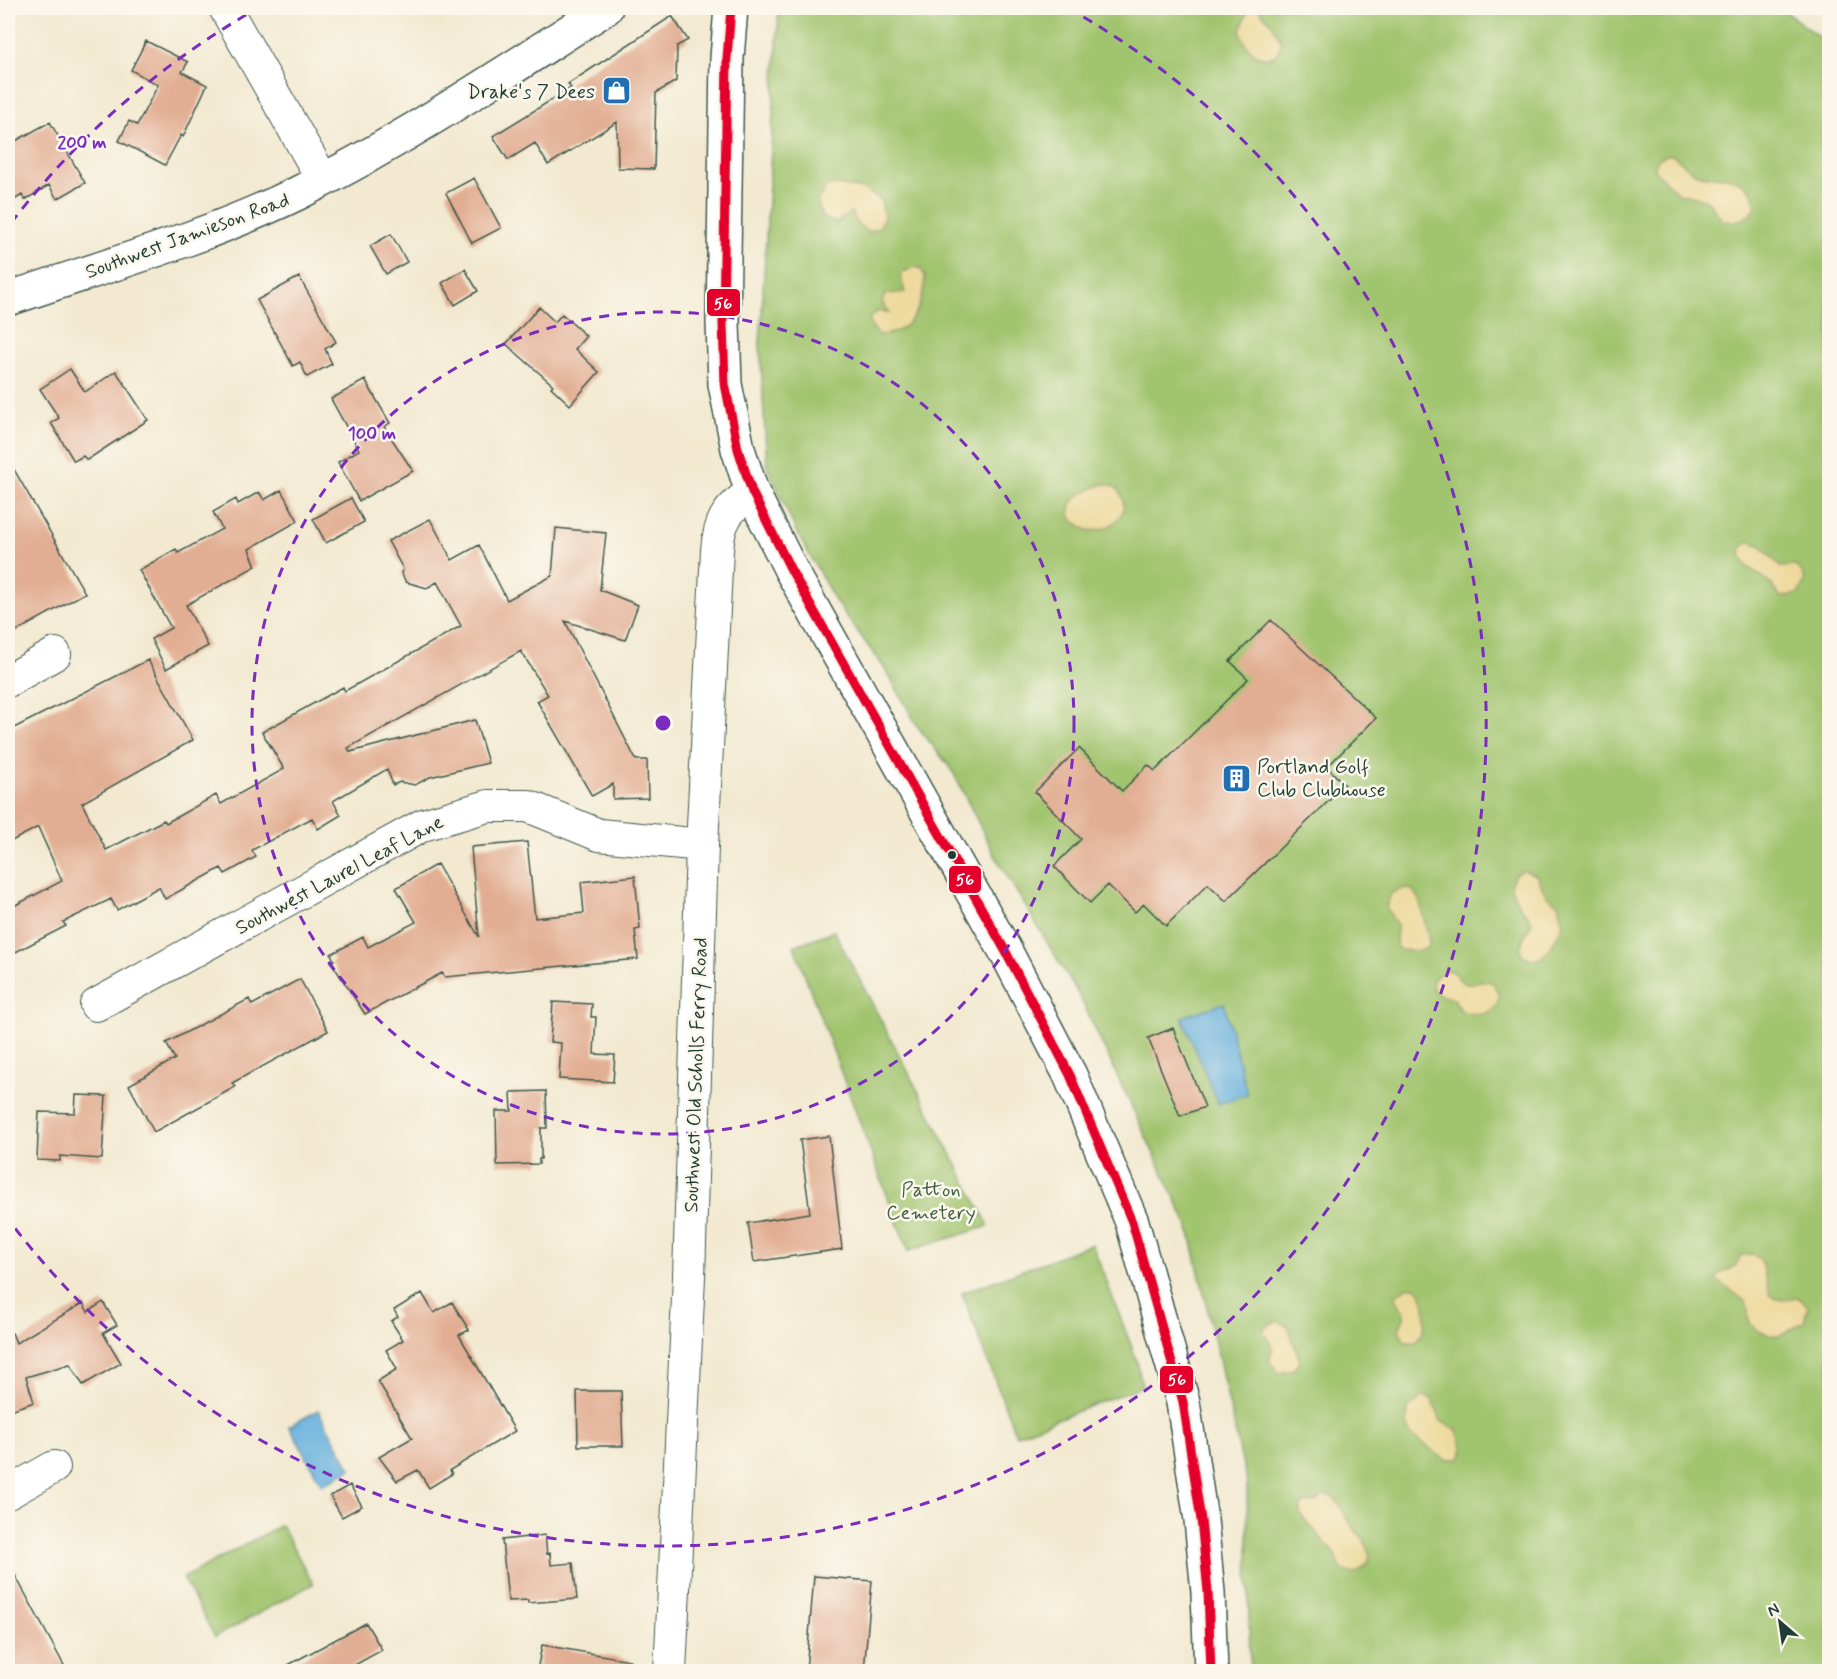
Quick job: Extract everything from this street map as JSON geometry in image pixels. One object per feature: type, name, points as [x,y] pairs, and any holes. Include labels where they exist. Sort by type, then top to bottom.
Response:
[{"type":"main road","name":"Southwest Jamieson Road","points":[[8,298],[219,226],[323,180],[429,118],[606,8]]},
{"type":"main road","points":[[731,8],[727,58],[723,323],[725,384],[730,417],[752,492],[791,570],[1006,952],[1071,1075],[1132,1222],[1183,1402],[1198,1490],[1211,1671]]},
{"type":"street","points":[[225,8],[323,180]]},
{"type":"street","name":"Southwest Old Scholls Ferry Road","points":[[670,1671],[689,1277],[702,845],[718,531],[723,517],[732,505],[752,492]]},
{"type":"street","points":[[8,681],[56,654]]},
{"type":"street","name":"Southwest Laurel Leaf Lane","points":[[96,1005],[423,825],[458,813],[488,806],[528,806],[599,835],[702,845]]},
{"type":"street","points":[[8,1493],[54,1467]]},
{"type":"green space","points":[[779,8],[1781,8],[1829,45],[1829,1671],[1250,1671],[1247,1483],[1189,1228],[1080,997],[994,854],[952,770],[918,727],[886,670],[836,602],[796,531],[767,466],[760,344]]},
{"type":"green space","name":"Patton Cemetery","points":[[834,931],[989,1226],[908,1251],[794,946]]},
{"type":"green space","points":[[1092,1244],[1137,1361],[1142,1386],[1016,1435],[962,1293]]},
{"type":"green space","points":[[281,1525],[313,1584],[215,1637],[183,1578]]},
{"type":"sand","points":[[1249,8],[1258,9],[1272,24],[1282,43],[1275,56],[1257,56],[1246,44],[1240,32]]},
{"type":"sand","points":[[1669,154],[1699,175],[1727,177],[1740,182],[1754,197],[1754,209],[1743,219],[1723,221],[1707,200],[1678,193],[1655,171],[1656,160]]},
{"type":"sand","points":[[836,185],[864,189],[881,200],[884,217],[880,227],[869,232],[858,225],[851,212],[836,223],[822,217],[817,201],[826,187]]},
{"type":"sand","points":[[914,267],[920,268],[925,276],[922,297],[914,316],[900,330],[879,335],[870,325],[870,318],[878,311],[889,312],[882,302],[885,294],[905,292],[900,275]]},
{"type":"sand","points":[[1829,431],[1829,466],[1824,458]]},
{"type":"sand","points":[[1104,484],[1114,486],[1120,492],[1123,511],[1108,527],[1087,530],[1072,520],[1071,506],[1078,496]]},
{"type":"sand","points":[[1749,541],[1761,546],[1781,567],[1795,566],[1802,572],[1805,581],[1798,594],[1781,597],[1770,583],[1746,565],[1741,555],[1741,548]]},
{"type":"sand","points":[[1523,870],[1536,875],[1546,895],[1558,904],[1563,924],[1551,947],[1539,959],[1528,958],[1522,954],[1520,949],[1532,921],[1518,904],[1510,885],[1515,874]]},
{"type":"sand","points":[[1406,888],[1417,895],[1428,937],[1429,946],[1420,951],[1400,950],[1396,946],[1397,925],[1386,908],[1391,893]]},
{"type":"sand","points":[[1446,970],[1453,972],[1464,983],[1486,981],[1493,983],[1500,996],[1494,1008],[1480,1014],[1468,1013],[1461,1011],[1454,999],[1436,993],[1432,982]]},
{"type":"sand","points":[[1753,1254],[1761,1260],[1770,1295],[1781,1300],[1797,1297],[1808,1306],[1804,1322],[1780,1336],[1766,1334],[1752,1326],[1749,1322],[1746,1302],[1716,1279],[1719,1274],[1735,1267],[1741,1255]]},
{"type":"sand","points":[[1407,1287],[1416,1287],[1425,1307],[1423,1330],[1416,1342],[1405,1342],[1399,1330],[1405,1315],[1395,1296]]},
{"type":"sand","points":[[1277,1321],[1288,1326],[1300,1361],[1293,1370],[1279,1373],[1269,1361],[1273,1347],[1263,1332],[1266,1326]]},
{"type":"sand","points":[[1422,1397],[1432,1399],[1441,1421],[1457,1430],[1463,1449],[1460,1458],[1446,1460],[1411,1435],[1407,1428],[1408,1409]]},
{"type":"sand","points":[[1324,1495],[1335,1498],[1367,1546],[1369,1560],[1354,1574],[1342,1570],[1333,1552],[1300,1514],[1302,1504],[1318,1501]]},
{"type":"water","points":[[1224,1003],[1247,1094],[1218,1104],[1182,1017]]},
{"type":"water","points":[[318,1410],[351,1469],[322,1485],[289,1426]]},
{"type":"building","name":"Drake's 7 Dees","points":[[672,16],[688,40],[677,46],[676,81],[656,93],[654,169],[618,168],[617,122],[548,165],[535,143],[508,160],[493,136],[571,88],[568,84]]},
{"type":"building","points":[[146,41],[188,62],[182,72],[207,85],[183,137],[181,135],[165,165],[119,141],[129,121],[137,125],[158,85],[131,70]]},
{"type":"building","points":[[50,122],[85,183],[57,199],[49,185],[25,200],[22,195],[8,204],[8,145]]},
{"type":"building","points":[[474,178],[501,228],[472,243],[446,193]]},
{"type":"building","points":[[391,234],[407,262],[386,274],[370,246]]},
{"type":"building","points":[[465,269],[478,291],[455,305],[442,283]]},
{"type":"building","points":[[299,277],[336,342],[325,349],[332,364],[307,377],[300,362],[293,366],[257,300]]},
{"type":"building","points":[[539,307],[555,322],[562,314],[586,336],[575,349],[599,372],[570,405],[551,387],[553,385],[506,344]]},
{"type":"building","points":[[70,369],[85,392],[116,371],[148,420],[87,460],[83,456],[74,461],[51,423],[59,418],[40,389]]},
{"type":"building","points":[[365,380],[390,423],[384,427],[413,471],[359,501],[338,462],[359,450],[331,399]]},
{"type":"building","points":[[8,459],[85,593],[8,636]]},
{"type":"building","points":[[281,490],[298,521],[249,549],[256,566],[186,605],[208,646],[166,669],[151,639],[171,628],[139,570],[176,549],[178,553],[222,529],[213,512],[236,499],[238,504],[259,492],[264,500]]},
{"type":"building","points":[[351,498],[364,522],[326,543],[313,519]]},
{"type":"building","points":[[430,519],[452,560],[479,545],[507,600],[552,576],[556,528],[606,533],[600,590],[638,605],[625,640],[565,621],[636,760],[647,760],[648,798],[613,799],[613,784],[592,796],[537,701],[548,695],[521,651],[348,748],[350,752],[475,720],[488,763],[430,777],[415,785],[400,782],[393,785],[387,769],[333,801],[341,815],[318,829],[312,818],[252,850],[256,857],[225,874],[221,868],[165,899],[159,887],[117,910],[111,899],[63,922],[66,926],[8,956],[8,909],[62,881],[38,827],[8,843],[8,731],[148,660],[193,740],[82,803],[106,850],[164,820],[166,823],[216,795],[221,804],[284,769],[262,732],[343,687],[345,691],[461,626],[437,582],[427,588],[406,582],[401,573],[403,569],[388,541]]},
{"type":"building","name":"Portland Golf Club Clubhouse","points":[[1271,620],[1376,718],[1327,767],[1345,785],[1226,901],[1208,884],[1166,926],[1144,904],[1135,912],[1108,885],[1090,903],[1054,866],[1081,839],[1035,792],[1079,748],[1122,791],[1148,765],[1155,771],[1248,679],[1230,661]]},
{"type":"building","points":[[527,842],[535,918],[584,913],[581,882],[635,876],[640,929],[635,930],[638,959],[445,977],[442,973],[365,1014],[331,962],[334,960],[331,954],[363,937],[368,947],[416,922],[396,888],[437,864],[479,937],[471,847]]},
{"type":"building","points":[[300,979],[328,1031],[232,1083],[235,1087],[154,1132],[129,1085],[175,1059],[166,1043],[249,999],[252,1005]]},
{"type":"building","points":[[553,1002],[592,1004],[591,1017],[596,1017],[594,1054],[615,1055],[613,1082],[559,1079],[561,1043],[550,1042]]},
{"type":"building","points":[[1173,1028],[1205,1107],[1180,1116],[1148,1038]]},
{"type":"building","points":[[546,1091],[547,1128],[541,1128],[539,1164],[497,1165],[496,1111],[512,1111],[511,1092]]},
{"type":"building","points":[[76,1095],[106,1096],[102,1159],[60,1156],[60,1161],[37,1160],[39,1112],[75,1113]]},
{"type":"building","points":[[829,1136],[842,1249],[754,1262],[748,1223],[810,1213],[800,1140]]},
{"type":"building","points":[[422,1293],[434,1313],[452,1302],[469,1330],[459,1335],[515,1431],[450,1470],[452,1474],[429,1488],[418,1470],[397,1481],[379,1457],[412,1438],[378,1381],[397,1369],[386,1350],[403,1340],[391,1321],[398,1317],[394,1310]]},
{"type":"building","points":[[103,1302],[117,1325],[103,1333],[121,1363],[83,1385],[70,1364],[26,1377],[34,1402],[8,1411],[8,1334],[12,1333],[16,1343],[83,1303],[88,1312]]},
{"type":"building","points":[[577,1391],[621,1391],[623,1446],[578,1446]]},
{"type":"building","points":[[350,1485],[362,1506],[342,1517],[330,1496]]},
{"type":"building","points":[[545,1535],[551,1565],[573,1563],[577,1599],[528,1603],[528,1600],[508,1601],[502,1540]]},
{"type":"building","points":[[8,1562],[67,1671],[8,1671]]},
{"type":"building","points":[[814,1576],[872,1581],[864,1671],[806,1671]]},
{"type":"building","points":[[366,1623],[382,1650],[344,1671],[277,1671]]},
{"type":"building","points":[[542,1645],[630,1660],[629,1671],[537,1671]]},
{"type":"transit line","name":"56","points":[[731,8],[727,58],[723,323],[725,384],[738,449],[752,492],[791,570],[1006,952],[1070,1075],[1132,1222],[1183,1402],[1201,1520],[1208,1592],[1211,1672]]},
{"type":"place","name":"Drake's 7 Dees","points":[[616,91]]},
{"type":"place","name":"Portland Golf Club Clubhouse","points":[[1236,778]]}]
